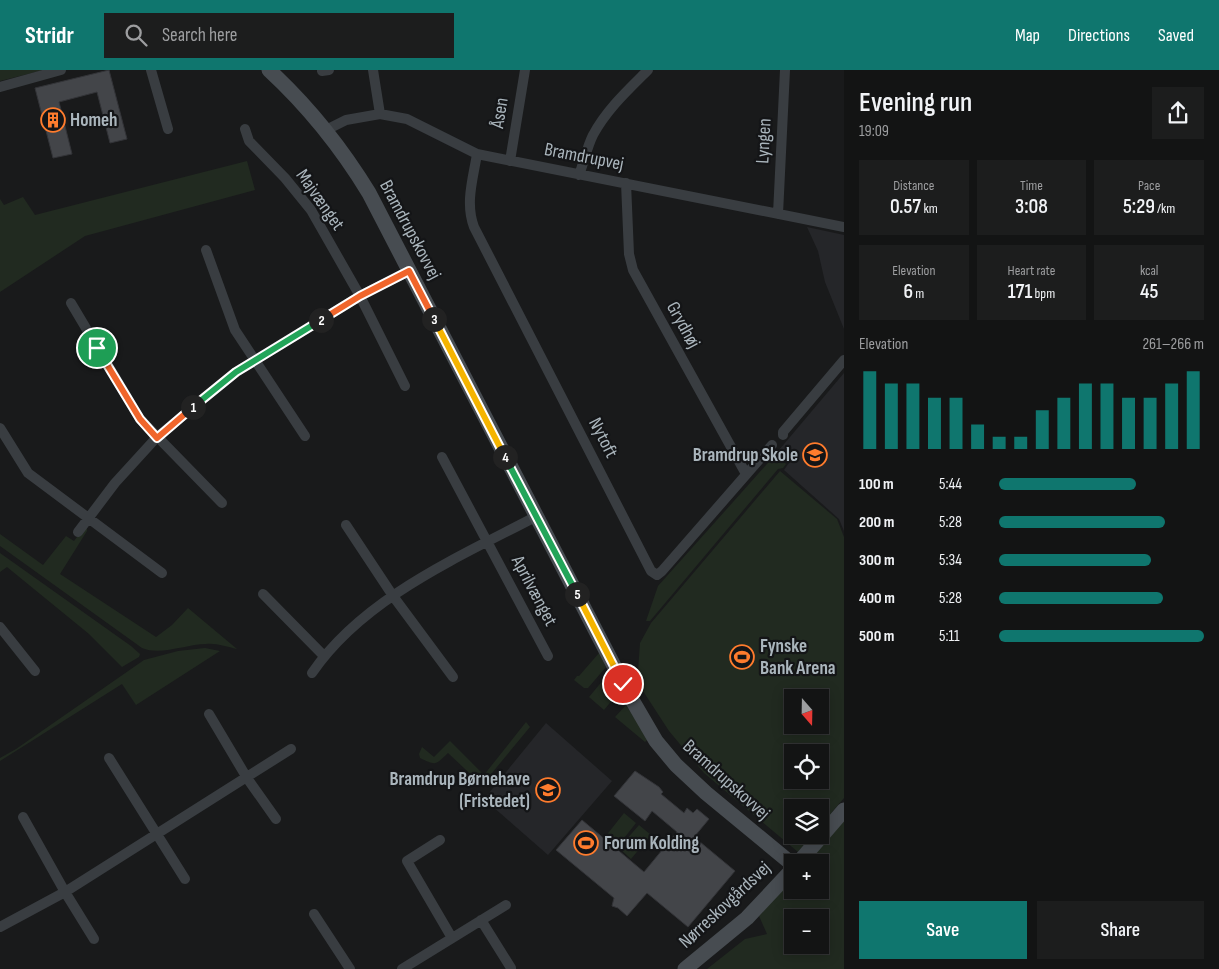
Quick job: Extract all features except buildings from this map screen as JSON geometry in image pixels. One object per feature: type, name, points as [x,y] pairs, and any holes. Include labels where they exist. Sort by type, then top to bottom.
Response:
[{"type":"street","points":[[0,87],[61,70]]},
{"type":"street","points":[[151,70],[168,129]]},
{"type":"street","name":"Bramdrupskovvej","points":[[270,70],[312,112],[352,165],[369,193],[628,693],[656,741],[686,776],[784,857]]},
{"type":"street","points":[[373,70],[380,114]]},
{"type":"street","name":"Åsen","points":[[510,161],[525,70]]},
{"type":"street","points":[[579,175],[592,136],[615,104],[648,70]]},
{"type":"street","name":"Lyngen","points":[[778,214],[785,70]]},
{"type":"street","name":"Bramdrupvej","points":[[326,130],[346,120],[380,114],[407,119],[477,154],[844,227]]},
{"type":"street","name":"Majvænget","points":[[245,129],[249,141],[285,178],[311,210],[360,296],[404,386]]},
{"type":"street","name":"Nytoft","points":[[477,154],[469,202],[469,214],[474,227],[652,571],[657,575],[662,571],[772,445]]},
{"type":"street","name":"Grydhøj","points":[[626,183],[629,254],[633,270],[746,474]]},
{"type":"street","points":[[206,250],[235,330],[305,436]]},
{"type":"street","points":[[78,532],[115,484],[157,438],[236,372],[360,296],[409,271]]},
{"type":"street","points":[[71,303],[140,419],[222,503]]},
{"type":"street","points":[[783,435],[783,432],[844,360]]},
{"type":"street","points":[[0,428],[28,473],[162,573]]},
{"type":"street","name":"Aprilvænget","points":[[442,457],[548,656]]},
{"type":"street","name":"Aprilvænget","points":[[312,673],[324,656],[393,596],[436,568],[537,516]]},
{"type":"street","points":[[346,525],[393,596],[453,677]]},
{"type":"street","points":[[262,594],[324,656]]},
{"type":"street","points":[[0,627],[35,671]]},
{"type":"street","points":[[209,714],[247,778],[276,819]]},
{"type":"street","points":[[0,926],[65,892],[158,835],[291,749]]},
{"type":"street","points":[[109,758],[186,879]]},
{"type":"street","name":"Nørreskovgårdsvej","points":[[806,854],[844,810]]},
{"type":"street","points":[[23,817],[94,939]]},
{"type":"street","points":[[440,840],[407,861],[452,938]]},
{"type":"street","name":"Nørreskovgårdsvej","points":[[685,969],[747,918],[784,879]]},
{"type":"street","points":[[402,969],[506,905]]},
{"type":"street","points":[[314,914],[350,969]]},
{"type":"street","points":[[481,920],[511,968]]},
{"type":"shaded area","points":[[807,227],[844,235],[844,329],[825,282],[818,251]]},
{"type":"shaded area","name":"Bramdrup Skole","points":[[844,373],[844,531],[839,519],[784,470],[791,460],[779,450]]},
{"type":"shaded area","name":"Bramdrup Børnehave (Fristedet)","points":[[546,723],[612,781],[548,855],[484,799]]},
{"type":"green space","points":[[0,70],[44,70],[0,81]]},
{"type":"green space","points":[[247,161],[255,190],[85,236],[0,292],[0,199],[4,205],[23,197],[35,215]]},
{"type":"green space","points":[[775,455],[786,464],[783,468],[778,469],[650,621],[646,621],[658,586]]},
{"type":"green space","name":"Fynske Bank Arena","points":[[780,471],[837,519],[844,537],[844,798],[829,816],[829,799],[784,799],[784,840],[704,773],[669,731],[643,691],[638,671],[640,643],[651,623]]},
{"type":"green space","points":[[87,524],[87,531],[60,574],[156,637],[172,625],[188,608],[237,649],[210,644],[198,644],[157,651],[142,648],[0,546],[0,534],[43,565],[66,536],[74,541]]},
{"type":"green space","points":[[0,553],[131,646],[140,654],[139,657],[122,667],[89,634],[7,567],[0,572]]},
{"type":"green space","points":[[205,648],[220,651],[136,705],[122,684],[0,761],[0,758],[16,749],[144,660],[178,651]]},
{"type":"green space","points":[[599,653],[606,667],[588,688],[584,688],[574,680]]},
{"type":"green space","points":[[609,673],[619,692],[604,710],[589,697]]},
{"type":"green space","points":[[626,705],[648,739],[645,742],[615,717]]},
{"type":"green space","points":[[526,722],[530,727],[482,785],[448,753],[436,763],[420,758],[419,754],[422,747],[434,757],[450,741],[484,775]]},
{"type":"green space","points":[[624,813],[636,823],[617,847],[605,837]]},
{"type":"green space","points":[[844,819],[844,969],[707,969],[745,939],[767,934],[759,916],[784,887],[784,899],[829,899],[829,854],[813,854],[822,844],[829,844],[829,836]]},
{"type":"green space","points":[[639,825],[651,835],[631,859],[619,848]]},
{"type":"green space","name":"Fynske Bank Arena","points":[[788,844],[805,844],[798,852]]},
{"type":"place","name":"Homeh","points":[[53,120]]},
{"type":"place","name":"Bramdrup Skole","points":[[815,455]]},
{"type":"place","name":"Fynske Bank Arena","points":[[742,657]]},
{"type":"place","name":"Bramdrup Børnehave (Fristedet)","points":[[548,790]]},
{"type":"place","name":"Forum Kolding","points":[[586,843]]},
{"type":"route","points":[[97,348],[140,419],[157,438],[236,372],[255,359],[360,296],[409,271],[623,684]]}]
